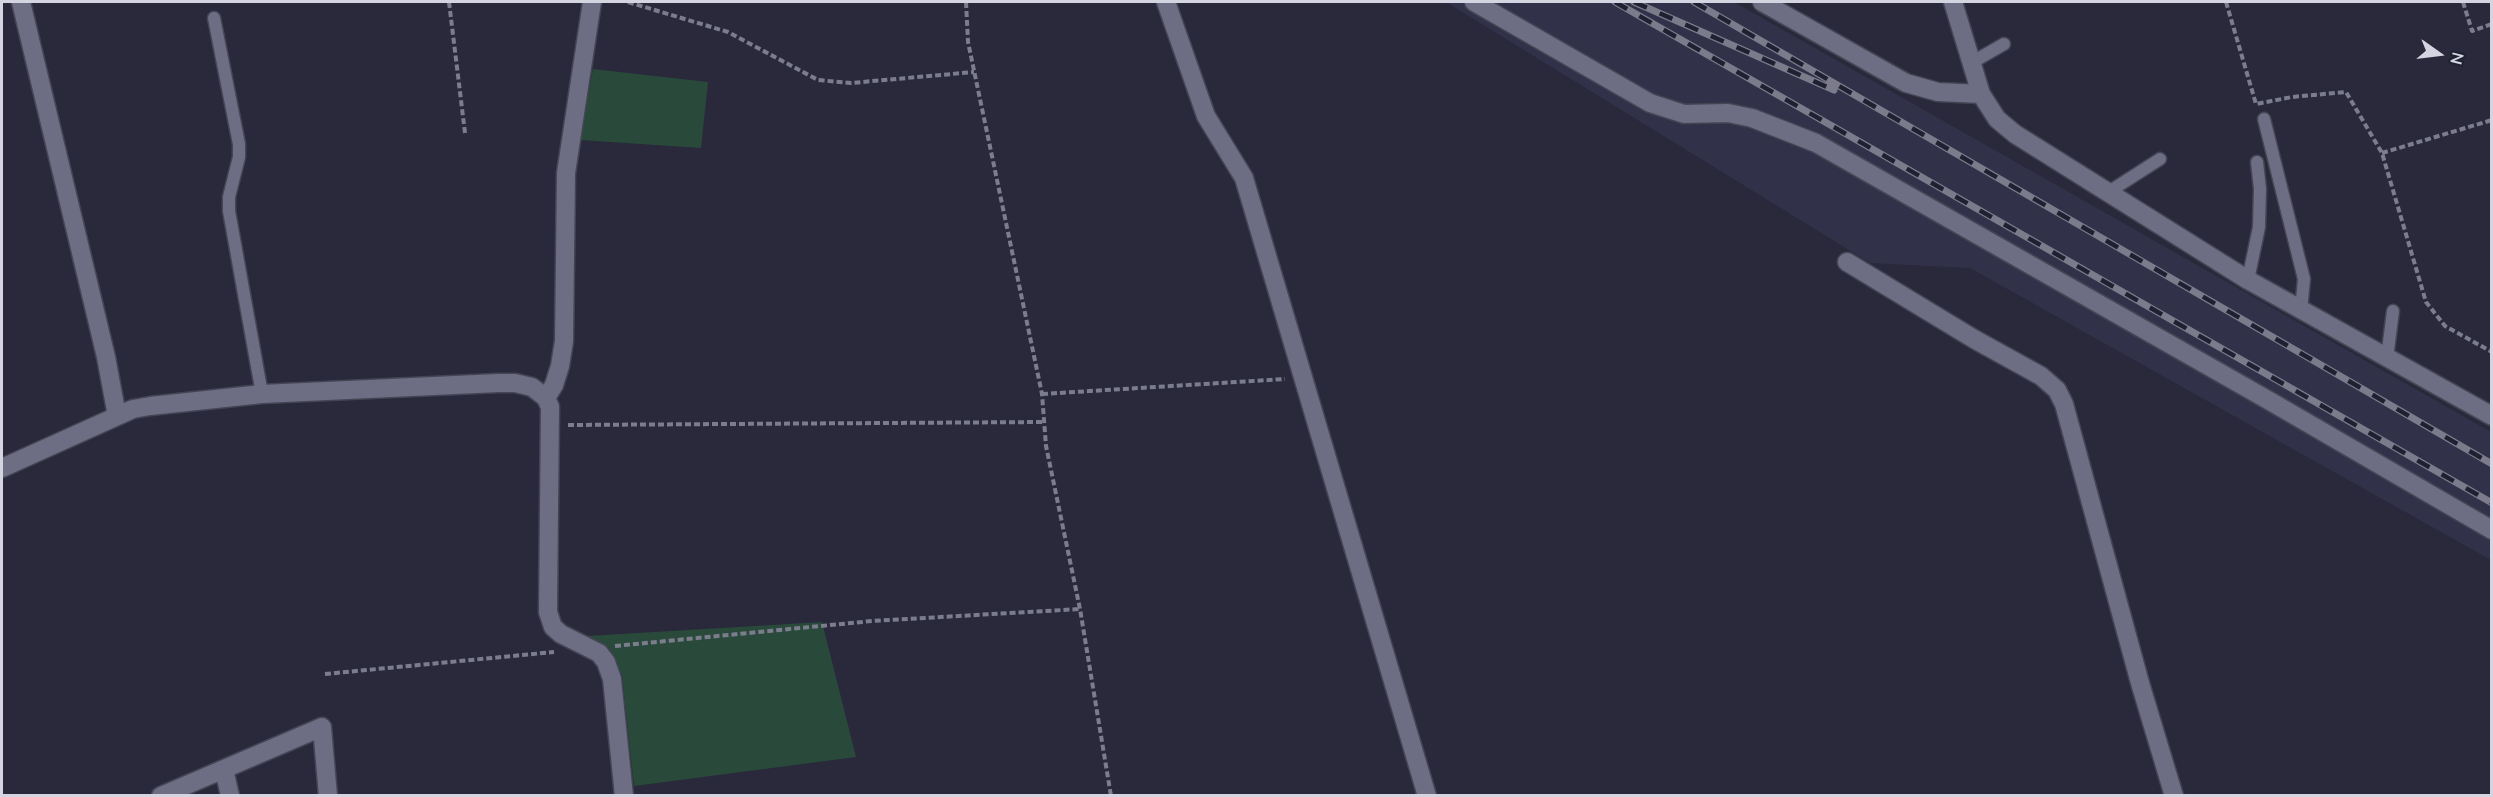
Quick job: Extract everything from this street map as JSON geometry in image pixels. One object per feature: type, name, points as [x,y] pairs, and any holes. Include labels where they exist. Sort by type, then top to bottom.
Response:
[{"type":"street","points":[[21,2],[106,357],[117,416]]},
{"type":"street","points":[[546,398],[560,366],[564,341],[566,173],[592,2]]},
{"type":"street","points":[[1166,2],[1206,116],[1244,177],[1427,795]]},
{"type":"street","points":[[1474,2],[1650,103],[1684,114],[1728,113],[1752,118],[1816,143],[2492,530]]},
{"type":"street","points":[[1762,2],[1906,83],[1938,92],[1981,94]]},
{"type":"street","points":[[1953,2],[1981,94],[1997,119],[2015,134],[2248,280],[2492,416]]},
{"type":"street","points":[[1847,262],[1974,339],[2041,376],[2056,390],[2064,404],[2140,683],[2174,795]]},
{"type":"street","points":[[2,468],[117,416],[150,406],[262,394],[507,383],[532,387],[546,398],[550,407],[548,612],[553,627],[561,634],[599,653],[606,662],[612,679],[624,795]]},
{"type":"street","points":[[161,795],[322,727],[328,795]]},
{"type":"street","points":[[224,769],[230,795]]},
{"type":"lane","points":[[214,18],[239,144],[239,157],[229,197],[229,211],[262,394]]},
{"type":"lane","points":[[1971,63],[2004,44]]},
{"type":"lane","points":[[2264,119],[2304,279],[2301,311]]},
{"type":"lane","points":[[2107,193],[2160,159]]},
{"type":"lane","points":[[2248,280],[2259,227],[2260,189],[2257,162]]},
{"type":"lane","points":[[2387,358],[2393,311]]},
{"type":"path","points":[[449,2],[465,133]]},
{"type":"path","points":[[628,2],[728,32],[818,80],[851,83],[974,72]]},
{"type":"path","points":[[966,2],[968,42],[1042,394],[1046,446],[1080,609],[1111,795]]},
{"type":"path","points":[[2226,2],[2256,104],[2292,97],[2346,92],[2382,153],[2426,302],[2445,326],[2492,352]]},
{"type":"path","points":[[2463,2],[2472,31],[2492,24]]},
{"type":"path","points":[[2382,153],[2492,120]]},
{"type":"path","points":[[1042,394],[1304,378]]},
{"type":"path","points":[[551,425],[1044,422]]},
{"type":"path","points":[[324,674],[872,621],[1080,609]]},
{"type":"shaded area","points":[[1446,2],[1734,2],[2491,432],[2491,560],[1970,268],[1870,263]]},
{"type":"green space","points":[[593,69],[708,82],[701,148],[580,140]]},
{"type":"green space","points":[[822,622],[856,757],[634,786],[622,674],[587,636]]},
{"type":"railway","points":[[1615,2],[2492,503]]},
{"type":"railway","points":[[1634,2],[1834,90]]},
{"type":"railway","points":[[1694,2],[2492,464]]}]
